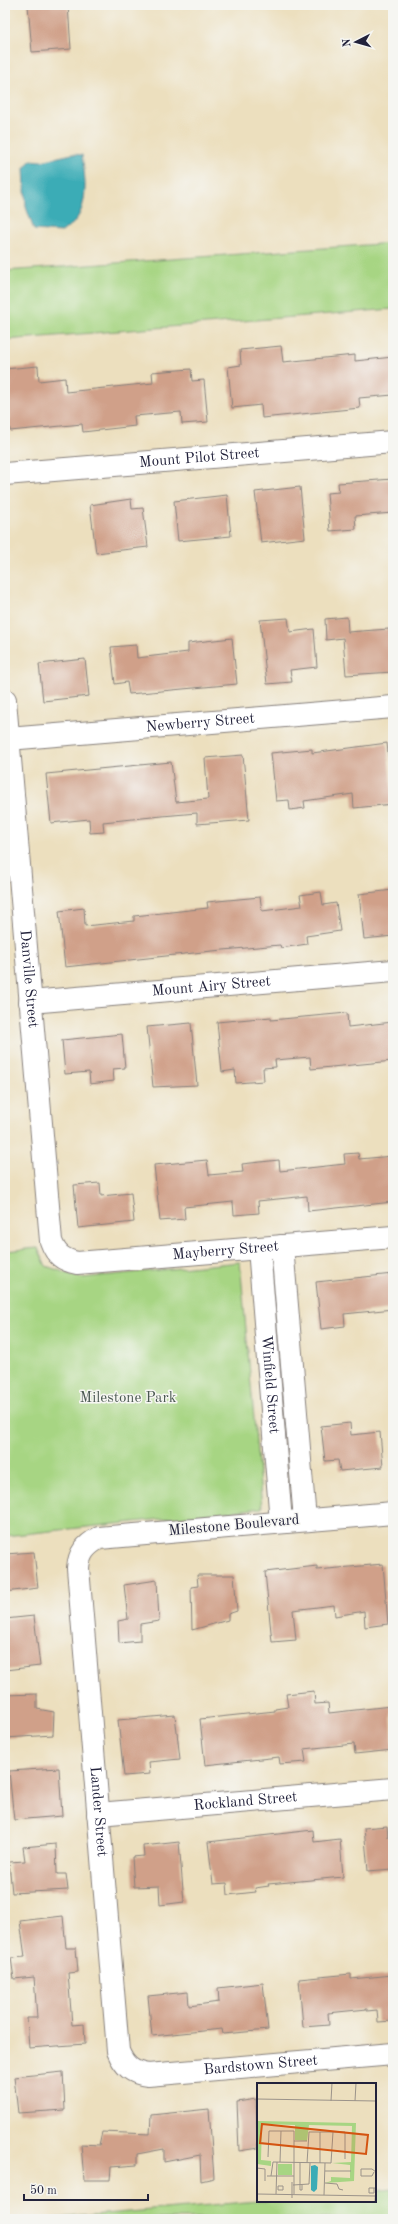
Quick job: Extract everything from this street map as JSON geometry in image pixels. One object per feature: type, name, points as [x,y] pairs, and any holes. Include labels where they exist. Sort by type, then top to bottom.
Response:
[{"type":"street","name":"Mount Pilot Street","points":[[5,474],[393,442]]},
{"type":"street","name":"Danville Street","points":[[5,700],[51,1241],[59,1256]]},
{"type":"street","name":"Newberry Street","points":[[8,739],[393,707]]},
{"type":"street","name":"Mount Airy Street","points":[[30,1002],[393,971]]},
{"type":"street","name":"Mayberry Street","points":[[59,1256],[68,1261],[78,1263],[393,1237]]},
{"type":"street","name":"Winfield Street","points":[[282,1246],[305,1520]]},
{"type":"street","name":"Winfield Street","points":[[259,1248],[281,1522]]},
{"type":"street","name":"Milestone Boulevard","points":[[81,1552],[90,1542],[100,1538],[393,1512]]},
{"type":"street","name":"Lander Street","points":[[81,1552],[78,1568],[118,2051],[122,2061],[129,2069]]},
{"type":"street","name":"Rockland Street","points":[[98,1814],[393,1789]]},
{"type":"street","name":"Bardstown Street","points":[[129,2069],[138,2074],[148,2075],[393,2054]]},
{"type":"green space","points":[[393,243],[393,309],[5,340],[5,271]]},
{"type":"green space","name":"Milestone Park","points":[[38,1248],[46,1266],[81,1278],[240,1262],[262,1508],[5,1536],[5,1251]]},
{"type":"green space","points":[[393,2189],[393,2219],[45,2219],[257,2201],[376,2202],[376,2191]]},
{"type":"water","points":[[72,154],[82,155],[85,188],[83,205],[80,213],[75,222],[62,232],[34,230],[26,207],[24,168],[31,160],[41,161]]},
{"type":"building","points":[[28,5],[68,5],[71,49],[32,52]]},
{"type":"building","points":[[281,346],[283,362],[355,355],[355,361],[393,357],[393,395],[359,398],[360,408],[262,418],[261,405],[232,408],[228,367],[241,365],[240,350]]},
{"type":"building","points":[[38,366],[39,381],[65,378],[66,392],[153,383],[152,372],[191,369],[192,381],[204,380],[208,422],[182,424],[181,412],[134,416],[135,426],[83,432],[82,424],[10,431],[5,369]]},
{"type":"building","points":[[393,479],[393,513],[355,516],[356,529],[330,531],[327,493],[339,492],[338,483]]},
{"type":"building","points":[[300,487],[305,538],[261,543],[255,492]]},
{"type":"building","points":[[227,495],[231,536],[178,541],[174,501]]},
{"type":"building","points":[[131,499],[132,509],[143,508],[148,547],[96,553],[90,505]]},
{"type":"building","points":[[347,617],[348,632],[389,629],[393,672],[346,675],[343,638],[326,640],[325,619]]},
{"type":"building","points":[[288,618],[290,632],[314,629],[317,667],[290,670],[292,682],[267,684],[260,620]]},
{"type":"building","points":[[232,638],[237,684],[129,694],[127,682],[115,684],[111,647],[136,645],[137,658],[188,652],[188,643]]},
{"type":"building","points":[[85,659],[89,696],[43,701],[39,664]]},
{"type":"building","points":[[387,743],[393,804],[354,808],[353,794],[304,801],[305,808],[290,810],[289,800],[276,801],[271,753],[312,749],[312,753]]},
{"type":"building","points":[[243,755],[249,820],[197,824],[197,813],[103,822],[104,832],[90,833],[89,819],[51,823],[46,774],[171,762],[176,802],[208,799],[205,758]]},
{"type":"building","points":[[393,890],[393,936],[364,939],[359,894]]},
{"type":"building","points":[[321,892],[323,905],[336,903],[340,931],[306,936],[307,944],[281,948],[280,945],[212,951],[65,967],[59,911],[84,908],[85,926],[134,921],[134,916],[208,908],[207,902],[260,897],[262,911],[302,906],[300,895]]},
{"type":"building","points":[[347,1013],[348,1027],[393,1022],[393,1061],[311,1069],[310,1057],[275,1060],[276,1067],[263,1068],[264,1081],[236,1083],[235,1070],[222,1072],[217,1022],[271,1017],[271,1020]]},
{"type":"building","points":[[191,1023],[197,1085],[153,1087],[147,1027]]},
{"type":"building","points":[[122,1034],[125,1068],[113,1069],[114,1081],[90,1084],[89,1072],[65,1074],[62,1040]]},
{"type":"building","points":[[358,1153],[359,1159],[393,1156],[393,1202],[308,1211],[307,1196],[258,1201],[259,1213],[234,1215],[233,1202],[184,1207],[185,1219],[160,1221],[154,1165],[207,1160],[209,1175],[243,1172],[242,1164],[279,1160],[280,1171],[345,1164],[344,1154]]},
{"type":"building","points":[[100,1183],[101,1196],[131,1193],[134,1222],[78,1228],[74,1185]]},
{"type":"building","points":[[393,1274],[393,1309],[344,1314],[345,1326],[321,1329],[316,1282]]},
{"type":"building","points":[[350,1423],[351,1435],[380,1432],[383,1467],[340,1471],[338,1460],[325,1461],[321,1426]]},
{"type":"building","points":[[34,1552],[38,1588],[5,1592],[5,1554]]},
{"type":"building","points":[[383,1564],[388,1624],[365,1627],[364,1611],[335,1616],[334,1605],[293,1610],[296,1640],[272,1642],[265,1572],[317,1566],[317,1570]]},
{"type":"building","points":[[197,1575],[234,1575],[237,1611],[228,1614],[228,1620],[192,1630],[191,1587],[198,1586]]},
{"type":"building","points":[[157,1580],[159,1621],[140,1624],[140,1641],[119,1643],[118,1621],[128,1619],[124,1585]]},
{"type":"building","points":[[34,1616],[40,1666],[5,1670],[5,1619]]},
{"type":"building","points":[[314,1691],[315,1704],[328,1703],[329,1713],[391,1706],[393,1750],[355,1754],[354,1744],[304,1749],[306,1762],[280,1764],[279,1757],[205,1765],[200,1719],[275,1711],[275,1709],[288,1707],[286,1694]]},
{"type":"building","points":[[37,1694],[37,1709],[54,1712],[53,1735],[5,1738],[5,1695]]},
{"type":"building","points":[[175,1715],[180,1759],[149,1762],[150,1774],[124,1776],[118,1720]]},
{"type":"building","points":[[59,1768],[62,1816],[14,1820],[9,1771]]},
{"type":"building","points":[[387,1826],[388,1837],[393,1837],[393,1869],[368,1871],[364,1828]]},
{"type":"building","points":[[313,1830],[314,1842],[340,1839],[343,1877],[268,1884],[269,1886],[255,1888],[256,1892],[228,1895],[227,1883],[213,1884],[208,1842]]},
{"type":"building","points":[[179,1842],[184,1902],[160,1905],[159,1886],[134,1887],[132,1857],[144,1856],[143,1846]]},
{"type":"building","points":[[56,1844],[57,1874],[66,1874],[68,1890],[12,1893],[9,1862],[25,1861],[23,1847]]},
{"type":"building","points":[[63,1916],[66,1948],[76,1948],[78,1972],[68,1973],[72,2025],[84,2024],[85,2044],[29,2048],[27,2018],[37,2018],[34,1977],[14,1979],[11,1958],[25,1957],[20,1921]]},
{"type":"building","points":[[351,1974],[351,1979],[393,1975],[393,2021],[378,2022],[377,2010],[367,2011],[367,2009],[328,2013],[329,2025],[303,2027],[299,1979]]},
{"type":"building","points":[[263,1983],[268,2030],[223,2034],[222,2029],[152,2036],[148,1996],[188,1992],[189,2006],[219,2002],[218,1988]]},
{"type":"building","points":[[63,2072],[65,2110],[18,2113],[14,2077]]},
{"type":"building","points":[[256,2099],[257,2148],[239,2151],[237,2102]]},
{"type":"building","points":[[209,2109],[214,2178],[201,2181],[200,2155],[164,2162],[164,2149],[137,2154],[137,2165],[111,2167],[110,2180],[84,2180],[81,2144],[99,2145],[102,2132],[150,2134],[151,2115]]}]
